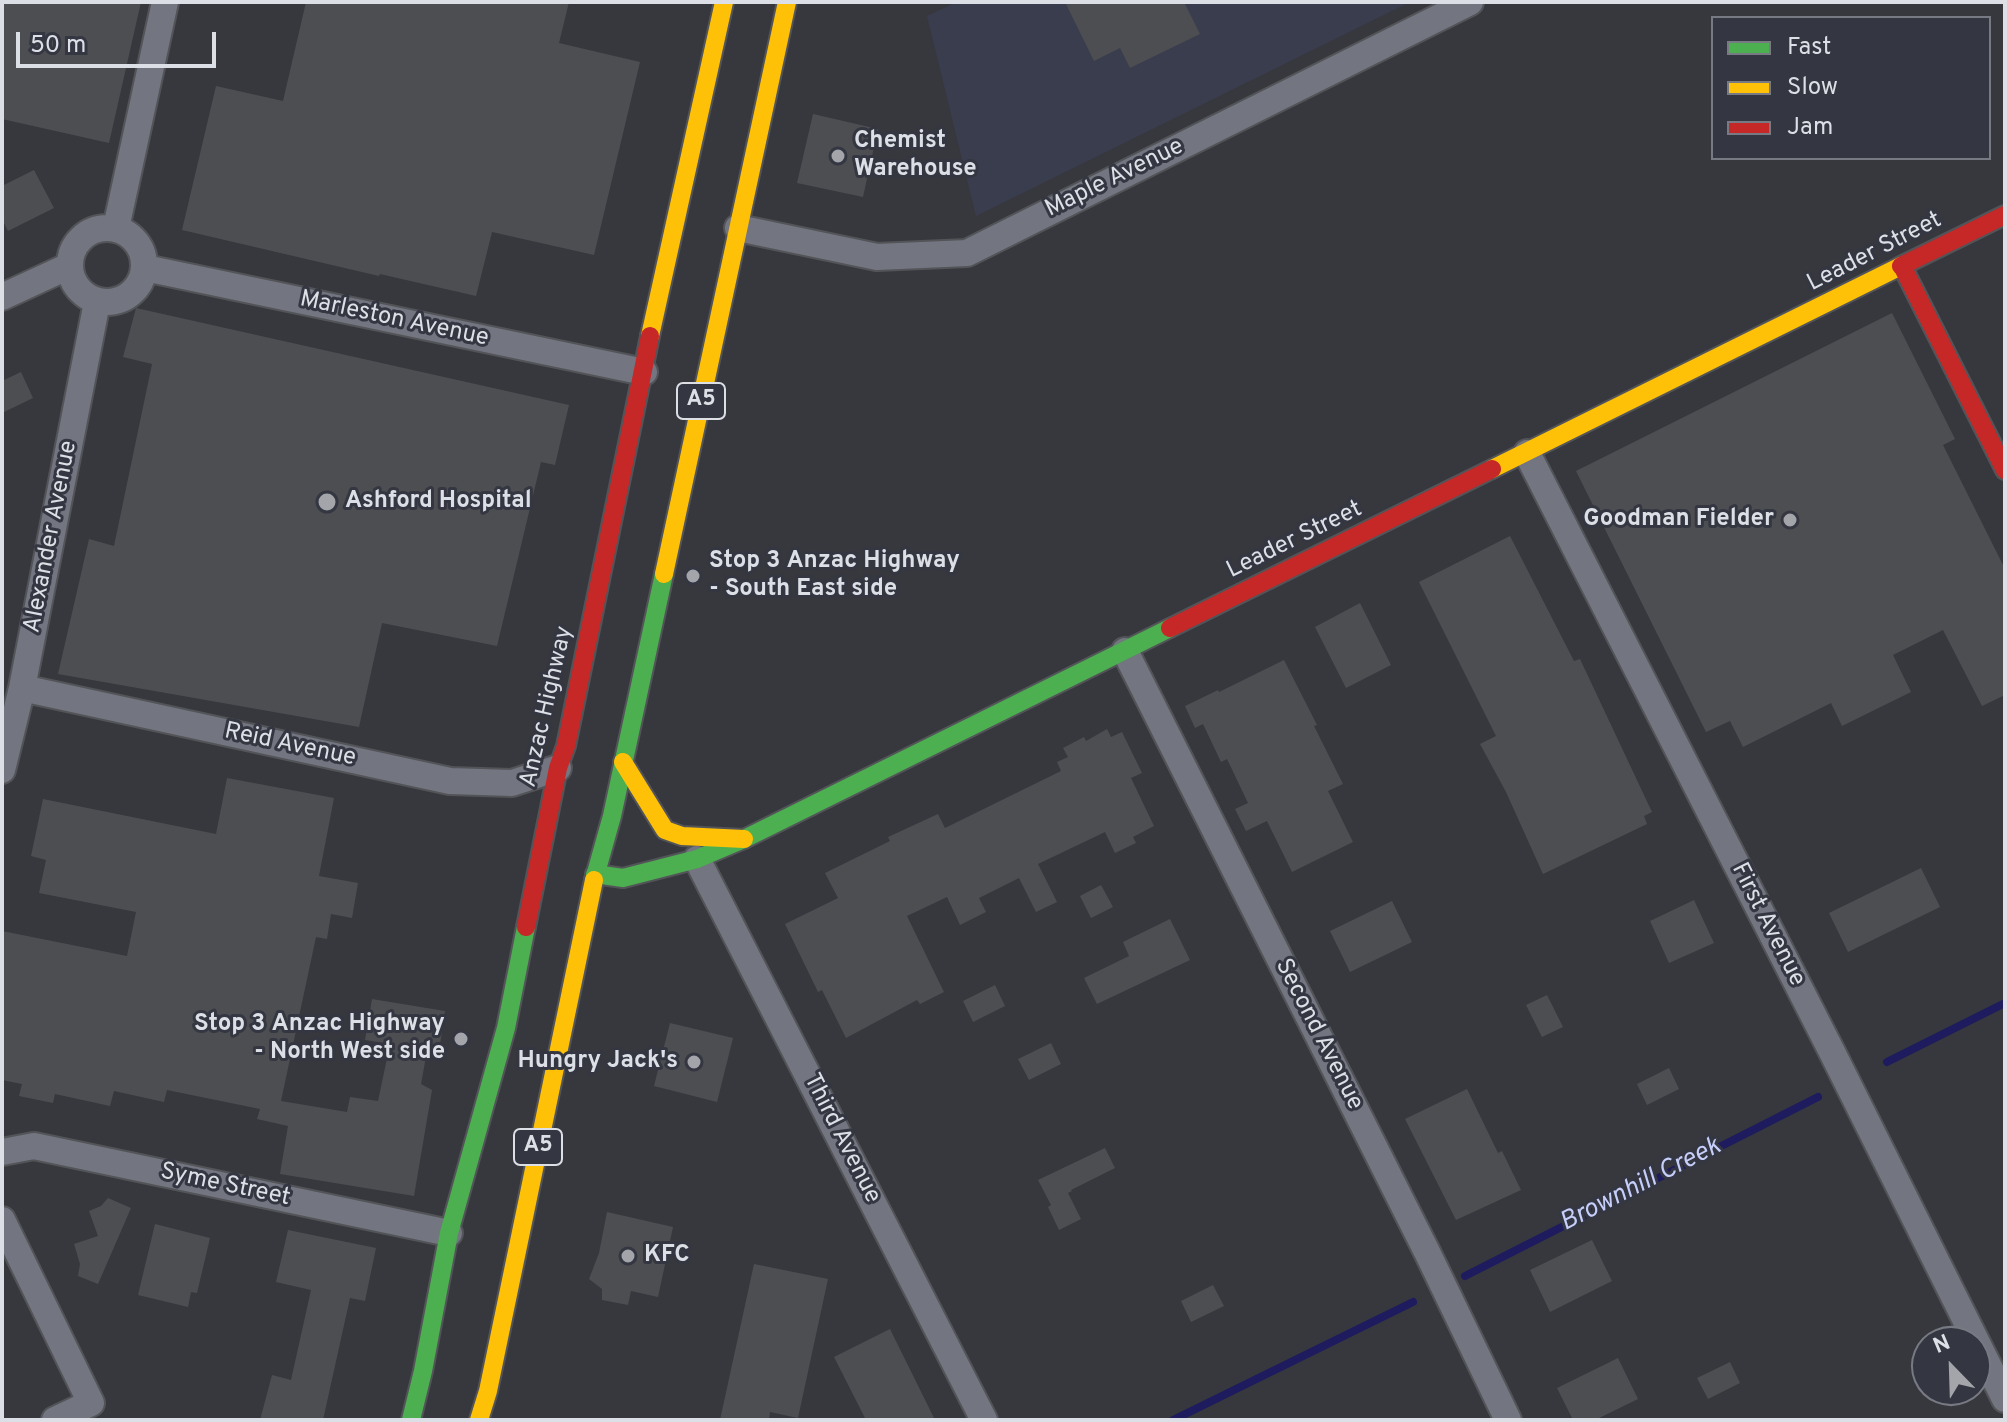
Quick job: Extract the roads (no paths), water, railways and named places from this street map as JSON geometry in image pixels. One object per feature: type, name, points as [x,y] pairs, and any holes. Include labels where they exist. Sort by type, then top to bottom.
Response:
[{"type":"main road","name":"Anzac Highway","points":[[414,1420],[440,1322],[449,1233],[506,1028],[562,757],[612,565],[661,284],[724,2]]},
{"type":"main road","name":"A5","points":[[479,1420],[488,1391],[595,874],[612,816],[656,573],[727,224],[787,2]]},
{"type":"main road","points":[[686,167],[699,186]]},
{"type":"main road","name":"Leader Street","points":[[595,874],[623,878],[697,859],[744,839],[2005,215]]},
{"type":"main road","points":[[661,284],[690,247]]},
{"type":"main road","points":[[1902,266],[2005,470]]},
{"type":"main road","points":[[562,757],[564,827]]},
{"type":"main road","points":[[623,762],[665,830],[682,836],[744,839]]},
{"type":"main road","points":[[571,903],[595,874],[577,858]]},
{"type":"main road","points":[[506,1028],[541,948]]},
{"type":"main road","points":[[489,1323],[509,1290]]},
{"type":"main road","points":[[474,1373],[488,1391]]},
{"type":"main road","points":[[414,1420],[441,1383]]},
{"type":"street","points":[[116,228],[165,2]]},
{"type":"street","name":"Maple Avenue","points":[[727,224],[877,257],[967,253],[1470,2]]},
{"type":"street","points":[[116,228],[134,239],[144,255],[145,268],[134,292],[114,303],[97,302],[82,295],[71,279],[69,266],[75,245],[82,236],[96,229],[116,228]]},
{"type":"street","points":[[2,297],[69,266]]},
{"type":"street","name":"Marleston Avenue","points":[[145,268],[644,372]]},
{"type":"street","name":"Alexander Avenue","points":[[2,770],[22,688],[97,302]]},
{"type":"street","name":"First Avenue","points":[[1527,453],[2005,1399]]},
{"type":"street","name":"Second Avenue","points":[[1125,651],[1508,1420]]},
{"type":"street","name":"Reid Avenue","points":[[22,688],[450,781],[512,783],[562,757]]},
{"type":"street","name":"Third Avenue","points":[[697,859],[984,1420]]},
{"type":"street","name":"Syme Street","points":[[2,1152],[34,1146],[449,1233]]},
{"type":"street","points":[[2,1220],[91,1403],[55,1420]]},
{"type":"waterway","name":"Brownhill Creek","points":[[1887,1062],[2005,1003]]},
{"type":"waterway","name":"Brownhill Creek","points":[[1465,1276],[1818,1097]]},
{"type":"waterway","name":"Brownhill Creek","points":[[1173,1420],[1413,1302]]},
{"type":"place","name":"Chemist Warehouse","points":[[838,156]]},
{"type":"place","name":"Ashford Hospital","points":[[327,502]]},
{"type":"place","name":"Goodman Fielder","points":[[1790,520]]},
{"type":"place","name":"Stop 3 Anzac Highway - South East side","points":[[693,576]]},
{"type":"place","name":"Stop 3 Anzac Highway - North West side","points":[[461,1039]]},
{"type":"place","name":"Hungry Jack's","points":[[694,1062]]},
{"type":"place","name":"KFC","points":[[628,1256]]}]
